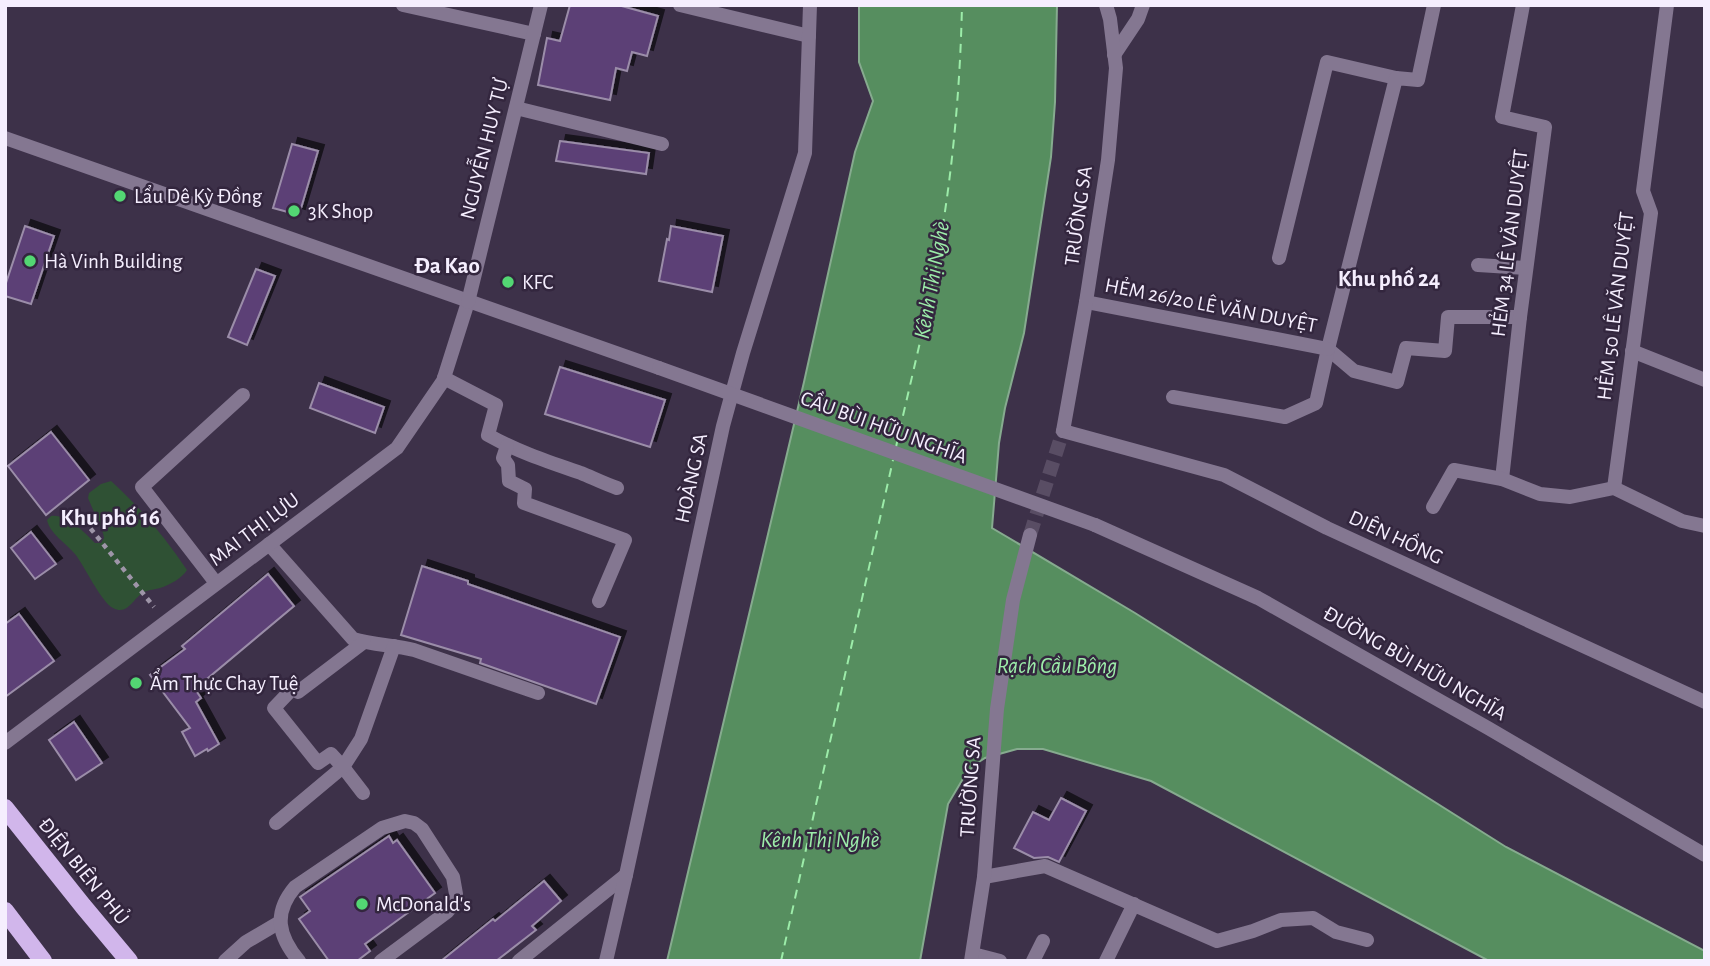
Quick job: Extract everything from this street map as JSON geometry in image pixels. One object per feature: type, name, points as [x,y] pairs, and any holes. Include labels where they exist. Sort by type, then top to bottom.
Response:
[{"type":"main road","name":"ÐIỆN BIÊN PHỦ","points":[[5,808],[129,961]]},
{"type":"main road","points":[[5,911],[43,961]]},
{"type":"street","points":[[402,5],[534,34]]},
{"type":"street","name":"NGUYỄN HUY TỰ","points":[[468,302],[541,5]]},
{"type":"street","points":[[680,5],[809,36]]},
{"type":"street","name":"HOÀNG SA","points":[[606,961],[723,426],[805,153],[810,5]]},
{"type":"street","name":"TRƯỜNG SA","points":[[1063,431],[1087,302],[1108,160],[1116,68],[1106,5]]},
{"type":"street","points":[[1114,55],[1138,19],[1143,5]]},
{"type":"street","points":[[1279,258],[1327,62],[1396,78],[1418,80],[1434,5]]},
{"type":"street","name":"HẺM 34 LÊ VĂN DUYỆT","points":[[1502,480],[1545,127],[1502,117],[1523,5]]},
{"type":"street","name":"HẺM 50 LÊ VĂN DUYỆT","points":[[1614,488],[1651,213],[1643,191],[1667,5]]},
{"type":"street","points":[[1173,397],[1285,416],[1316,403],[1396,78]]},
{"type":"street","points":[[516,108],[663,145]]},
{"type":"street","name":"CẦU BÙI HỮU NGHĨA","points":[[5,138],[1095,525]]},
{"type":"street","points":[[1478,265],[1526,268]]},
{"type":"street","name":"MAI THỊ LỰU","points":[[5,743],[397,448],[444,378],[468,302]]},
{"type":"street","name":"HẺM 26/20 LÊ VĂN DUYỆT","points":[[1087,302],[1328,349]]},
{"type":"street","points":[[1328,349],[1354,371],[1397,382],[1406,348],[1445,351],[1448,317],[1520,317]]},
{"type":"street","points":[[1632,351],[1705,380]]},
{"type":"street","points":[[444,378],[496,405],[488,435],[538,459],[617,488]]},
{"type":"street","points":[[216,583],[142,486],[243,395]]},
{"type":"street","name":"DIÊN HỒNG","points":[[1063,431],[1224,475],[1326,528],[1705,702]]},
{"type":"street","points":[[507,446],[503,458],[508,465],[509,481],[525,489],[524,503],[625,540],[599,601]]},
{"type":"street","points":[[1433,507],[1454,470],[1502,480],[1540,494],[1570,497],[1614,488],[1682,521],[1705,526]]},
{"type":"street","name":"ĐƯỜNG BÙI HỮU NGHĨA","points":[[1095,525],[1258,598],[1705,855]]},
{"type":"street","name":"TRƯỜNG SA","points":[[972,957],[984,877],[999,695],[1013,600],[1030,535]]},
{"type":"street","points":[[269,544],[354,639],[414,650],[538,693]]},
{"type":"street","points":[[363,793],[331,754],[318,763],[274,708],[294,687],[298,692],[364,642]]},
{"type":"street","points":[[276,823],[344,767],[361,739],[394,646]]},
{"type":"street","points":[[299,961],[286,943],[280,922],[284,902],[295,887],[382,828],[405,821],[422,829],[453,877],[456,894],[453,905],[447,912],[381,961]]},
{"type":"street","points":[[984,877],[1045,866],[1217,941],[1280,920],[1312,918],[1336,932],[1367,940]]},
{"type":"street","points":[[519,961],[626,875]]},
{"type":"street","points":[[1107,961],[1134,904]]},
{"type":"street","points":[[225,961],[246,942],[280,922]]},
{"type":"street","points":[[1033,961],[1043,941]]},
{"type":"street","points":[[972,957],[1000,961]]},
{"type":"path","points":[[78,513],[166,622]]},
{"type":"shaded area","points":[[111,481],[152,523],[187,570],[172,583],[144,592],[123,610],[113,608],[103,599],[75,554],[55,534],[47,520],[51,516],[63,518],[95,543],[101,543],[103,533],[88,498],[89,493],[101,484]]},
{"type":"water","name":"Kênh Thị Nghè","points":[[859,5],[1057,5],[1051,157],[1024,333],[999,443],[992,528],[1135,613],[1506,847],[1705,951],[1705,961],[1489,961],[1151,781],[1043,749],[1017,749],[985,758],[974,765],[948,804],[920,961],[667,961],[804,382],[855,152],[873,101],[859,62]]},
{"type":"building","points":[[570,5],[618,5],[658,16],[647,56],[632,52],[627,71],[616,68],[610,100],[538,85],[547,38],[560,41]]},
{"type":"building","points":[[560,141],[649,153],[646,174],[556,161]]},
{"type":"building","points":[[292,144],[318,151],[299,215],[273,208]]},
{"type":"building","name":"Hà Vinh Building","points":[[25,226],[54,236],[31,304],[5,296],[5,286]]},
{"type":"building","points":[[671,226],[723,236],[712,292],[659,281]]},
{"type":"building","points":[[256,269],[275,276],[247,345],[228,337]]},
{"type":"building","points":[[560,367],[665,400],[650,447],[545,414]]},
{"type":"building","points":[[319,383],[384,407],[375,433],[310,408]]},
{"type":"building","points":[[51,432],[89,480],[46,515],[8,466]]},
{"type":"building","points":[[31,532],[56,564],[35,579],[11,548]]},
{"type":"building","points":[[422,566],[620,637],[596,704],[480,663],[481,659],[401,635]]},
{"type":"building","points":[[268,574],[294,606],[195,689],[201,698],[196,702],[219,744],[195,756],[182,732],[190,728],[150,675],[185,649],[182,646]]},
{"type":"building","points":[[19,614],[54,661],[5,697],[5,624]]},
{"type":"building","points":[[74,722],[102,763],[76,780],[49,740]]},
{"type":"building","points":[[1061,798],[1086,811],[1059,862],[1048,857],[1034,858],[1014,848],[1033,812],[1049,820]]},
{"type":"building","name":"McDonald's","points":[[389,836],[393,843],[397,840],[435,893],[365,944],[370,951],[357,961],[329,961],[299,919],[310,911],[300,897]]},
{"type":"building","points":[[544,881],[561,901],[532,926],[536,930],[496,961],[441,961],[493,919],[495,921]]},
{"type":"ferry route","points":[[896,447],[929,302],[945,212],[957,109],[962,5]]},
{"type":"ferry route","points":[[781,961],[893,460]]},
{"type":"tunnel","points":[[1030,535],[1063,431]]},
{"type":"place","name":"Lẩu Dê Kỳ Đồng","points":[[120,196]]},
{"type":"place","name":"3K Shop","points":[[294,211]]},
{"type":"place","name":"Hà Vinh Building","points":[[30,261]]},
{"type":"place","name":"KFC","points":[[508,282]]},
{"type":"place","name":"Ẩm Thực Chay Tuệ","points":[[136,683]]},
{"type":"place","name":"McDonald's","points":[[362,904]]},
{"type":"district","name":"Đa Kao","points":[[447,265]]},
{"type":"district","name":"Khu phố 24","points":[[1389,278]]},
{"type":"district","name":"Khu phố 16","points":[[110,517]]},
{"type":"water label","name":"Rạch Cầu Bông","points":[[1057,665]]}]
